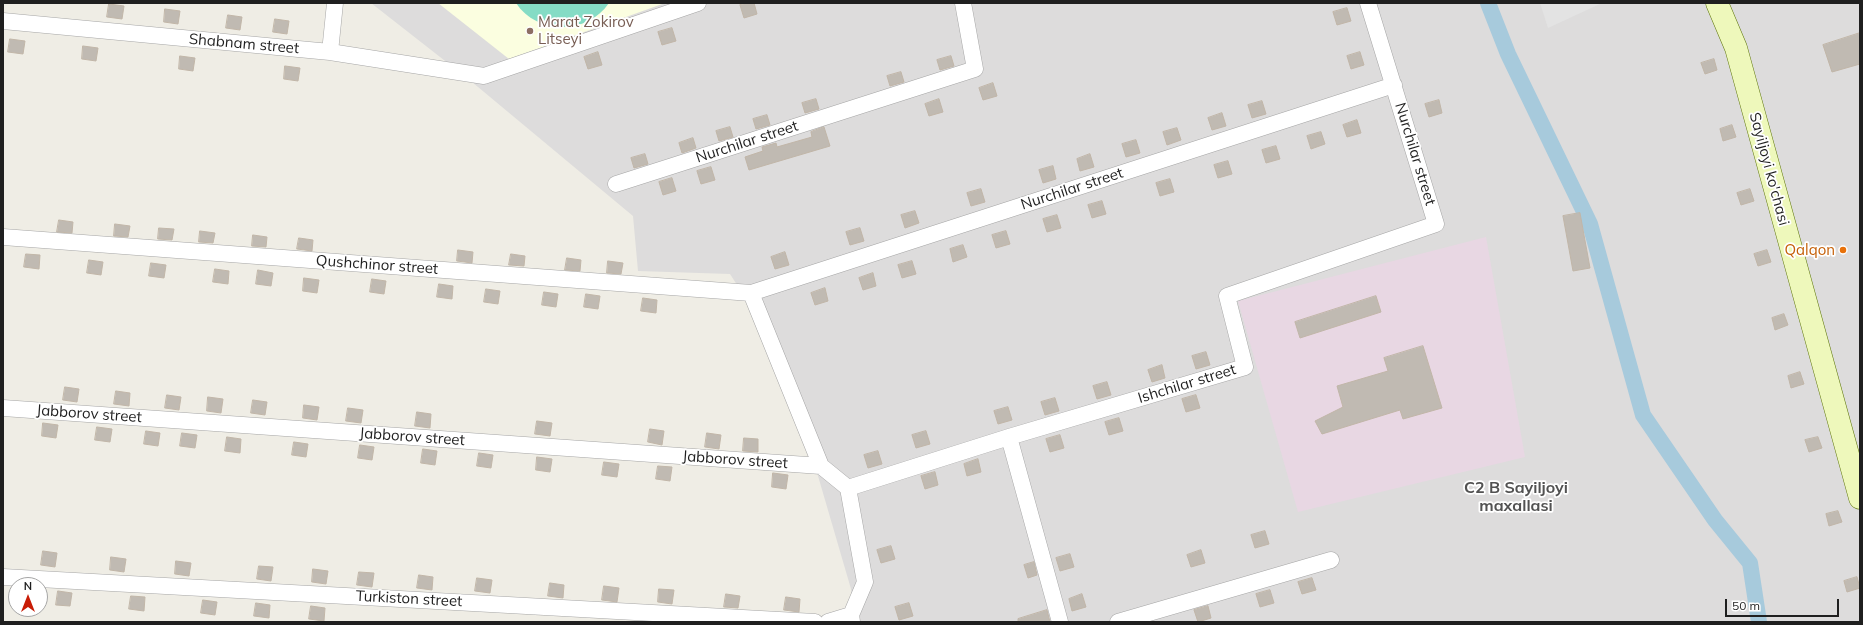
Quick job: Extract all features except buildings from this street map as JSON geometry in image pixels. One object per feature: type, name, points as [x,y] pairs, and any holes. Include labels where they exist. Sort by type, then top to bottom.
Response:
[{"type":"main road","name":"Sayiljoyi ko'chasi","points":[[1717,3],[1736,48],[1860,498]]},
{"type":"street","points":[[330,52],[335,3]]},
{"type":"street","name":"Shabnam street","points":[[3,21],[330,52],[484,76],[698,3]]},
{"type":"street","name":"Nurchilar street","points":[[616,184],[975,69],[963,3]]},
{"type":"street","name":"Nurchilar street","points":[[1368,3],[1436,224]]},
{"type":"street","name":"Nurchilar street","points":[[751,293],[1394,85]]},
{"type":"street","name":"Ishchilar street","points":[[848,488],[1009,437],[1245,367],[1227,296],[1436,224]]},
{"type":"street","name":"Qushchinor street","points":[[3,237],[751,293]]},
{"type":"street","points":[[751,293],[821,466],[848,488],[865,582],[851,618],[828,622]]},
{"type":"street","name":"Jabborov street","points":[[3,408],[821,466]]},
{"type":"street","points":[[1009,437],[1060,622]]},
{"type":"street","points":[[1118,622],[1331,560]]},
{"type":"street","name":"Turkiston street","points":[[3,577],[815,622]]},
{"type":"shaded area","points":[[371,3],[1860,3],[1860,622],[854,622],[851,589],[783,356],[730,274],[638,271],[633,216],[472,82]]},
{"type":"shaded area","name":"Marat Zokirov Litseyi","points":[[438,3],[665,3],[509,59]]},
{"type":"shaded area","points":[[1540,3],[1602,3],[1548,28]]},
{"type":"shaded area","points":[[1486,237],[1525,457],[1298,512],[1238,301]]},
{"type":"green space","points":[[516,3],[609,3],[600,14],[588,21],[575,26],[562,27],[549,26],[536,21],[525,14]]},
{"type":"waterway","points":[[1488,3],[1508,54],[1590,224],[1643,415],[1715,520],[1750,563],[1759,622]]},
{"type":"place","name":"Marat Zokirov Litseyi","points":[[530,31]]},
{"type":"place","name":"Qalqon","points":[[1843,250]]},
{"type":"district","name":"C2 B Sayiljoyi maxallasi","points":[[1516,497]]}]
